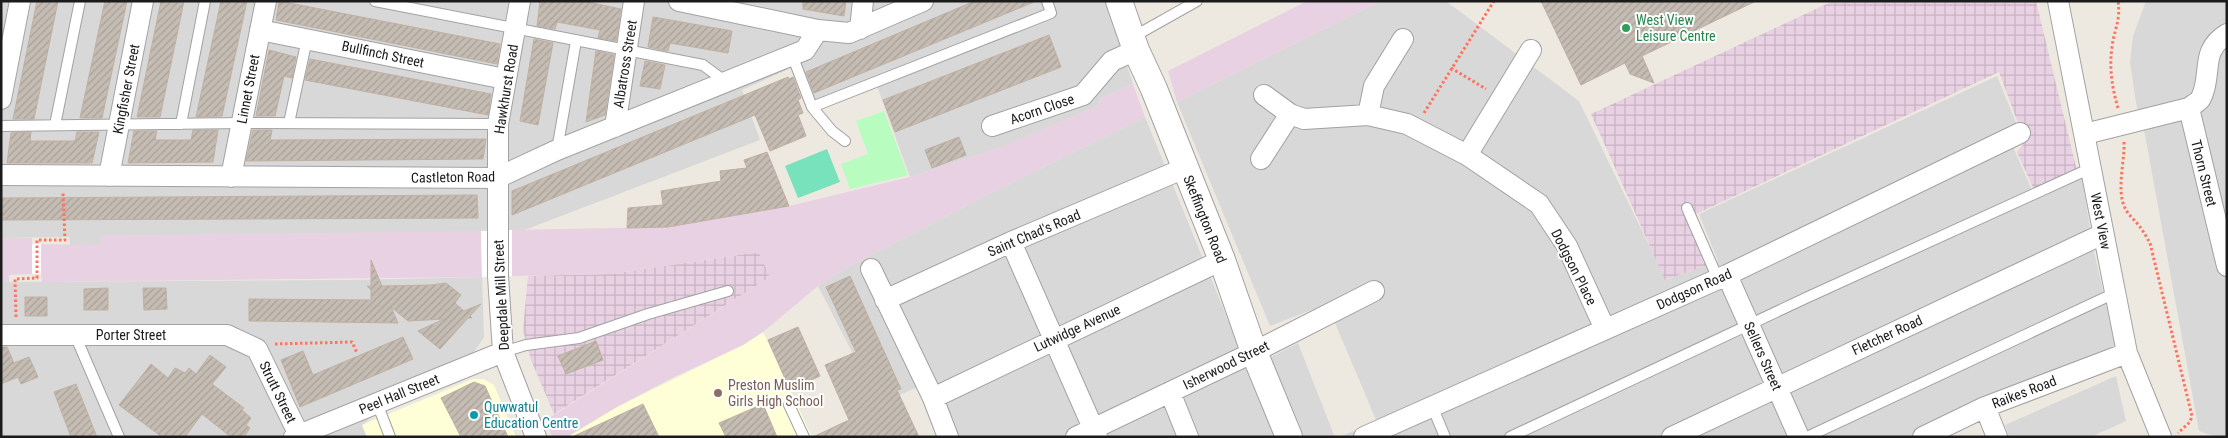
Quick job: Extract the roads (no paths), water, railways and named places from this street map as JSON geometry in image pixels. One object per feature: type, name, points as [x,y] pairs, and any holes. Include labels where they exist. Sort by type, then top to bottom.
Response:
[{"type":"street","points":[[1,98],[20,1]]},
{"type":"street","name":"Kingfisher Street","points":[[109,176],[143,1]]},
{"type":"street","name":"Linnet Street","points":[[231,176],[266,1]]},
{"type":"street","name":"Hawkhurst Road","points":[[497,178],[498,124],[520,1]]},
{"type":"street","name":"Albatross Street","points":[[615,127],[634,1]]},
{"type":"street","points":[[679,1],[746,8],[818,30],[850,33],[923,1]]},
{"type":"street","points":[[860,29],[862,1]]},
{"type":"street","name":"Skeffington Road","points":[[1119,1],[1134,44],[1154,89],[1222,260],[1254,352],[1289,437]]},
{"type":"street","name":"West View","points":[[2061,2],[2127,353],[2161,437]]},
{"type":"street","name":"Bullfinch Street","points":[[260,30],[505,79]]},
{"type":"street","name":"Castleton Road","points":[[1,175],[497,178],[557,150],[806,50],[818,30]]},
{"type":"street","points":[[2085,134],[2189,108],[2200,98],[2206,79],[2208,56],[2217,40],[2227,34]]},
{"type":"street","points":[[1368,115],[1374,86],[1403,39]]},
{"type":"street","name":"Acorn Close","points":[[992,126],[1083,94],[1112,61],[1134,44]]},
{"type":"street","points":[[1467,155],[1531,50]]},
{"type":"street","name":"Dodgson Place","points":[[1264,95],[1290,114],[1304,119],[1368,115],[1407,124],[1467,155],[1539,204],[1567,246],[1605,329]]},
{"type":"street","name":"Thorn Street","points":[[2189,108],[2227,266]]},
{"type":"street","points":[[1261,159],[1290,114]]},
{"type":"street","name":"Dodgson Road","points":[[1364,437],[1722,277],[2020,133]]},
{"type":"street","name":"Saint Chad's Road","points":[[885,300],[1011,242],[1185,168]]},
{"type":"street","name":"Deepdale Mill Street","points":[[497,178],[498,276],[503,352],[536,437]]},
{"type":"street","name":"Fletcher Road","points":[[1672,437],[2104,234]]},
{"type":"street","points":[[1011,242],[1054,338],[1089,434]]},
{"type":"street","name":"Lutwidge Avenue","points":[[933,398],[1054,338],[1222,260]]},
{"type":"street","points":[[871,269],[933,398],[948,437]]},
{"type":"street","name":"Sellers Street","points":[[1722,277],[1749,326],[1799,437]]},
{"type":"street","name":"Isherwood Street","points":[[1089,434],[1374,291]]},
{"type":"street","name":"Porter Street","points":[[9,335],[227,335],[252,346]]},
{"type":"street","name":"Strutt Street","points":[[252,346],[298,436]]},
{"type":"street","name":"Peel Hall Street","points":[[298,436],[503,352]]},
{"type":"street","name":"Raikes Road","points":[[1923,437],[1985,407],[2127,353]]},
{"type":"street","points":[[1170,392],[1188,437]]},
{"type":"street","points":[[1985,407],[1997,437]]},
{"type":"lane","points":[[55,125],[80,1]]},
{"type":"lane","points":[[181,124],[205,1]]},
{"type":"lane","points":[[375,1],[703,65],[726,82]]},
{"type":"lane","points":[[812,107],[1051,14],[1047,1]]},
{"type":"lane","points":[[1134,44],[1197,1]]},
{"type":"lane","points":[[288,123],[307,39]]},
{"type":"lane","points":[[557,150],[576,41]]},
{"type":"lane","points":[[792,55],[812,107],[832,131],[845,141]]},
{"type":"lane","points":[[1,126],[242,123],[498,124]]},
{"type":"lane","points":[[1510,437],[2091,168]]},
{"type":"lane","points":[[1686,208],[1722,277]]},
{"type":"lane","points":[[503,352],[526,345],[579,338],[648,314],[728,291]]},
{"type":"lane","points":[[1807,437],[2115,294]]},
{"type":"lane","points":[[75,335],[119,437]]},
{"type":"lane","points":[[377,403],[390,437]]},
{"type":"lane","points":[[789,404],[804,437]]},
{"type":"lane","points":[[1432,406],[1445,437]]},
{"type":"place","name":"West View Leisure Centre","points":[[1626,28]]},
{"type":"place","name":"Preston Muslim Girls High School","points":[[718,393]]},
{"type":"place","name":"Quwwatul Education Centre","points":[[474,415]]}]
